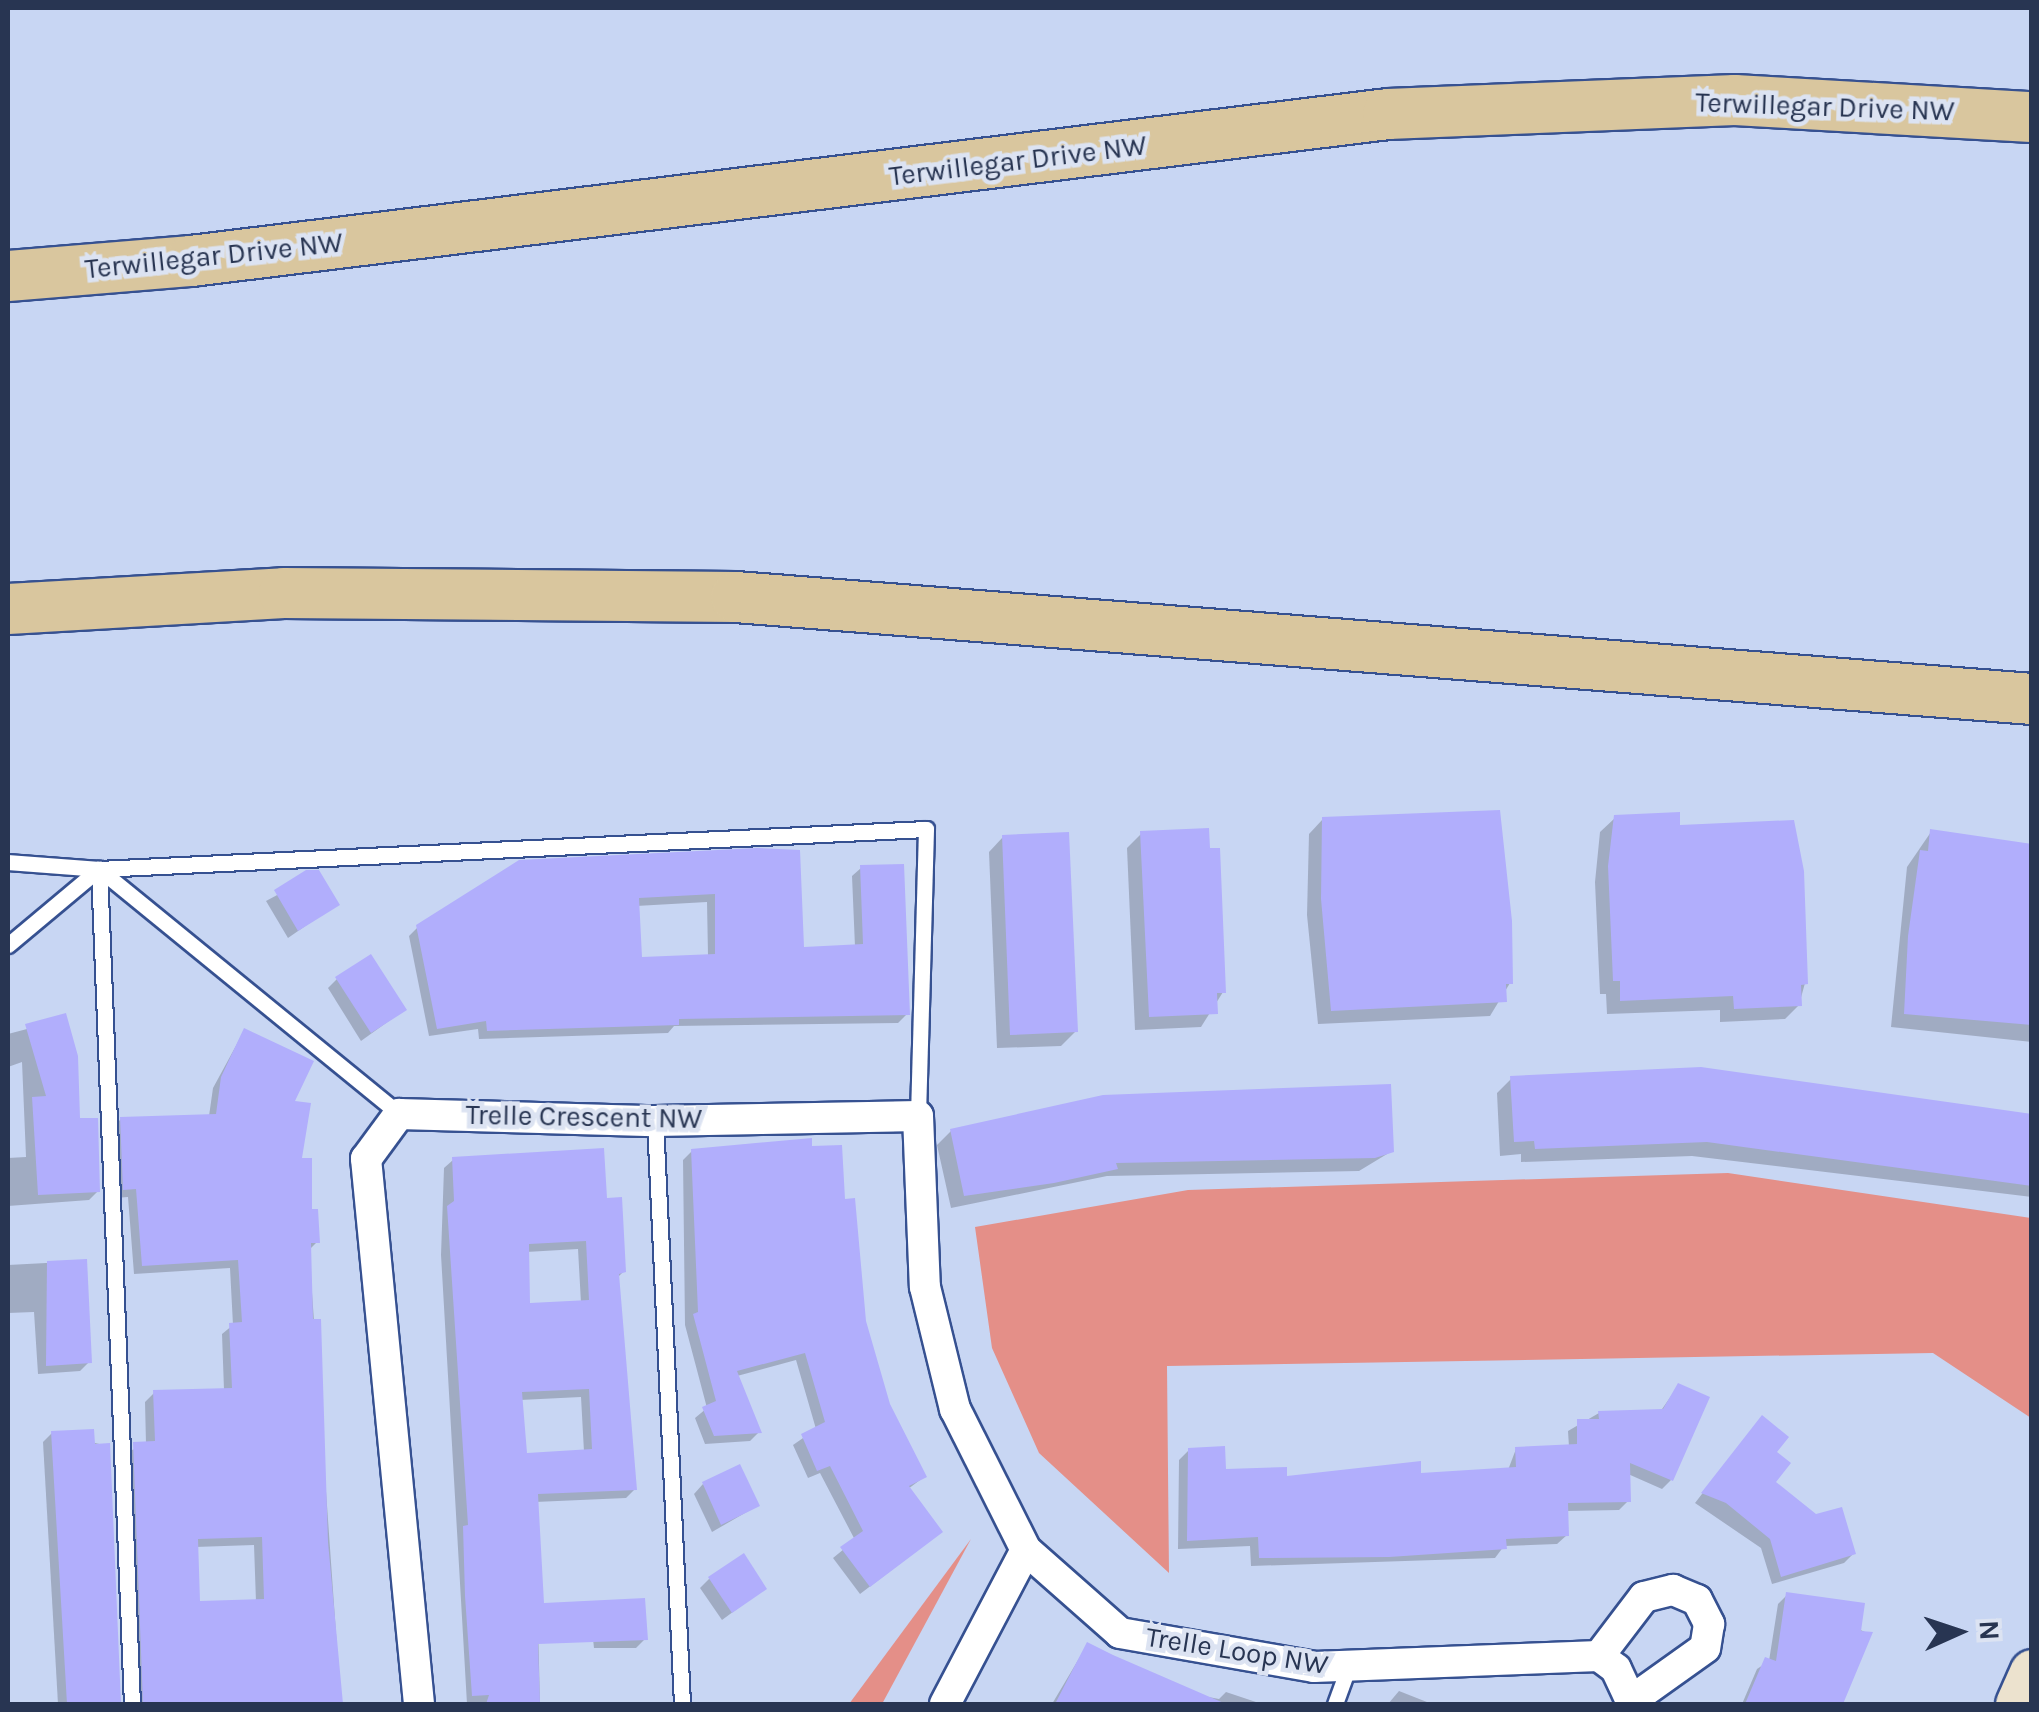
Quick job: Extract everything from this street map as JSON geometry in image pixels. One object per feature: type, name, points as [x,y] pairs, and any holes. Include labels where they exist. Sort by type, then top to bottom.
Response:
[{"type":"main road","name":"Terwillegar Drive NW","points":[[8,276],[191,261],[1388,114],[1736,100],[2032,117]]},
{"type":"main road","points":[[8,609],[284,593],[736,597],[2032,698]]},
{"type":"main road","points":[[1972,694],[2032,723]]},
{"type":"main road","points":[[2018,1704],[2032,1672]]},
{"type":"street","name":"Trelle Crescent NW","points":[[398,1114],[656,1120],[918,1116]]},
{"type":"street","points":[[398,1114],[366,1159],[418,1704]]},
{"type":"street","points":[[918,1116],[924,1286],[955,1409],[1026,1550],[945,1704]]},
{"type":"street","name":"Trelle Loop NW","points":[[1026,1550],[1120,1633],[1348,1668],[1571,1653],[1599,1656]]},
{"type":"street","points":[[1673,1590],[1698,1600],[1709,1624],[1705,1648],[1632,1702],[1616,1669],[1599,1656],[1644,1597],[1673,1590]]},
{"type":"lane","points":[[8,862],[100,868],[926,830],[918,1116]]},
{"type":"lane","points":[[8,945],[100,868]]},
{"type":"lane","points":[[100,868],[398,1114]]},
{"type":"lane","points":[[100,868],[132,1704]]},
{"type":"lane","points":[[656,1120],[682,1704]]},
{"type":"lane","points":[[1335,1704],[1348,1668]]},
{"type":"shaded area","points":[[1728,1173],[2031,1218],[2031,1418],[1933,1353],[1167,1366],[1169,1573],[1039,1453],[992,1348],[975,1227],[1188,1190]]},
{"type":"shaded area","points":[[971,1539],[882,1704],[849,1704]]},
{"type":"building","points":[[1500,810],[1512,921],[1513,984],[1506,984],[1507,1002],[1331,1011],[1321,899],[1322,817]]},
{"type":"building","points":[[1680,812],[1680,825],[1794,820],[1804,871],[1808,984],[1801,985],[1802,1006],[1734,1009],[1733,996],[1620,1001],[1620,981],[1613,981],[1608,866],[1614,815]]},
{"type":"building","points":[[1209,828],[1210,848],[1220,848],[1226,993],[1217,993],[1218,1014],[1149,1017],[1140,831]]},
{"type":"building","points":[[1930,829],[2032,844],[2032,1025],[1904,1014],[1908,936],[1920,850],[1928,851]]},
{"type":"building","points":[[1069,832],[1078,1032],[1010,1035],[1002,835]]},
{"type":"building","points":[[757,848],[800,850],[804,947],[863,944],[860,865],[904,864],[910,1015],[679,1019],[679,1025],[487,1031],[486,1021],[437,1029],[416,925],[519,860]],"holes":[[[715,894],[715,954],[642,957],[639,898]]]},
{"type":"building","points":[[306,870],[319,870],[340,905],[298,931],[274,890]]},
{"type":"building","points":[[371,954],[407,1010],[371,1033],[335,977]]},
{"type":"building","points":[[66,1013],[78,1056],[80,1118],[98,1118],[100,1192],[38,1195],[32,1097],[46,1096],[25,1024]]},
{"type":"building","points":[[244,1028],[314,1061],[295,1101],[311,1103],[302,1158],[312,1158],[312,1209],[318,1209],[320,1243],[311,1243],[313,1319],[321,1319],[328,1542],[343,1704],[143,1704],[133,1442],[155,1441],[153,1390],[232,1388],[229,1323],[242,1322],[238,1260],[142,1266],[136,1189],[123,1190],[120,1117],[216,1114],[221,1077]],"holes":[[[262,1537],[264,1599],[200,1601],[198,1539]]]},
{"type":"building","points":[[1701,1067],[2032,1114],[2032,1186],[1707,1142],[1535,1149],[1534,1141],[1514,1142],[1510,1076]]},
{"type":"building","points":[[1391,1084],[1394,1152],[1375,1158],[1116,1163],[1118,1169],[1054,1183],[964,1196],[950,1129],[1103,1095]]},
{"type":"building","points":[[812,1138],[812,1146],[842,1145],[845,1199],[855,1198],[866,1321],[890,1404],[927,1477],[909,1486],[943,1532],[870,1587],[840,1547],[863,1531],[830,1466],[817,1471],[801,1434],[825,1422],[805,1353],[737,1371],[762,1433],[714,1436],[702,1407],[716,1401],[693,1314],[698,1312],[691,1149]]},
{"type":"building","points":[[604,1148],[607,1198],[622,1197],[626,1272],[619,1274],[637,1490],[538,1494],[544,1603],[645,1598],[648,1640],[538,1644],[540,1704],[486,1704],[489,1695],[472,1696],[463,1526],[468,1525],[447,1206],[454,1201],[452,1157]],"holes":[[[586,1241],[589,1300],[530,1303],[529,1244]],[[589,1389],[592,1449],[527,1453],[522,1392]]]},
{"type":"building","points":[[87,1259],[92,1363],[46,1366],[47,1261]]},
{"type":"building","points":[[1678,1383],[1710,1397],[1673,1481],[1630,1463],[1631,1502],[1568,1503],[1569,1536],[1506,1539],[1507,1549],[1389,1557],[1259,1558],[1258,1537],[1187,1541],[1188,1448],[1225,1446],[1226,1469],[1287,1467],[1287,1476],[1421,1461],[1421,1473],[1516,1467],[1515,1447],[1577,1444],[1577,1419],[1599,1419],[1598,1411],[1663,1409]]},
{"type":"building","points":[[1762,1415],[1789,1437],[1777,1452],[1791,1463],[1776,1482],[1816,1514],[1842,1507],[1856,1554],[1781,1577],[1770,1539],[1726,1503],[1701,1493]]},
{"type":"building","points":[[94,1429],[95,1444],[110,1443],[121,1704],[67,1704],[51,1431]]},
{"type":"building","points":[[740,1464],[760,1506],[721,1525],[702,1482]]},
{"type":"building","points":[[744,1553],[767,1589],[732,1613],[708,1577]]},
{"type":"building","points":[[1786,1592],[1865,1603],[1861,1631],[1873,1632],[1843,1704],[1745,1704],[1765,1657],[1776,1661]]},
{"type":"building","points":[[1087,1642],[1113,1655],[1226,1704],[1055,1704]]}]
